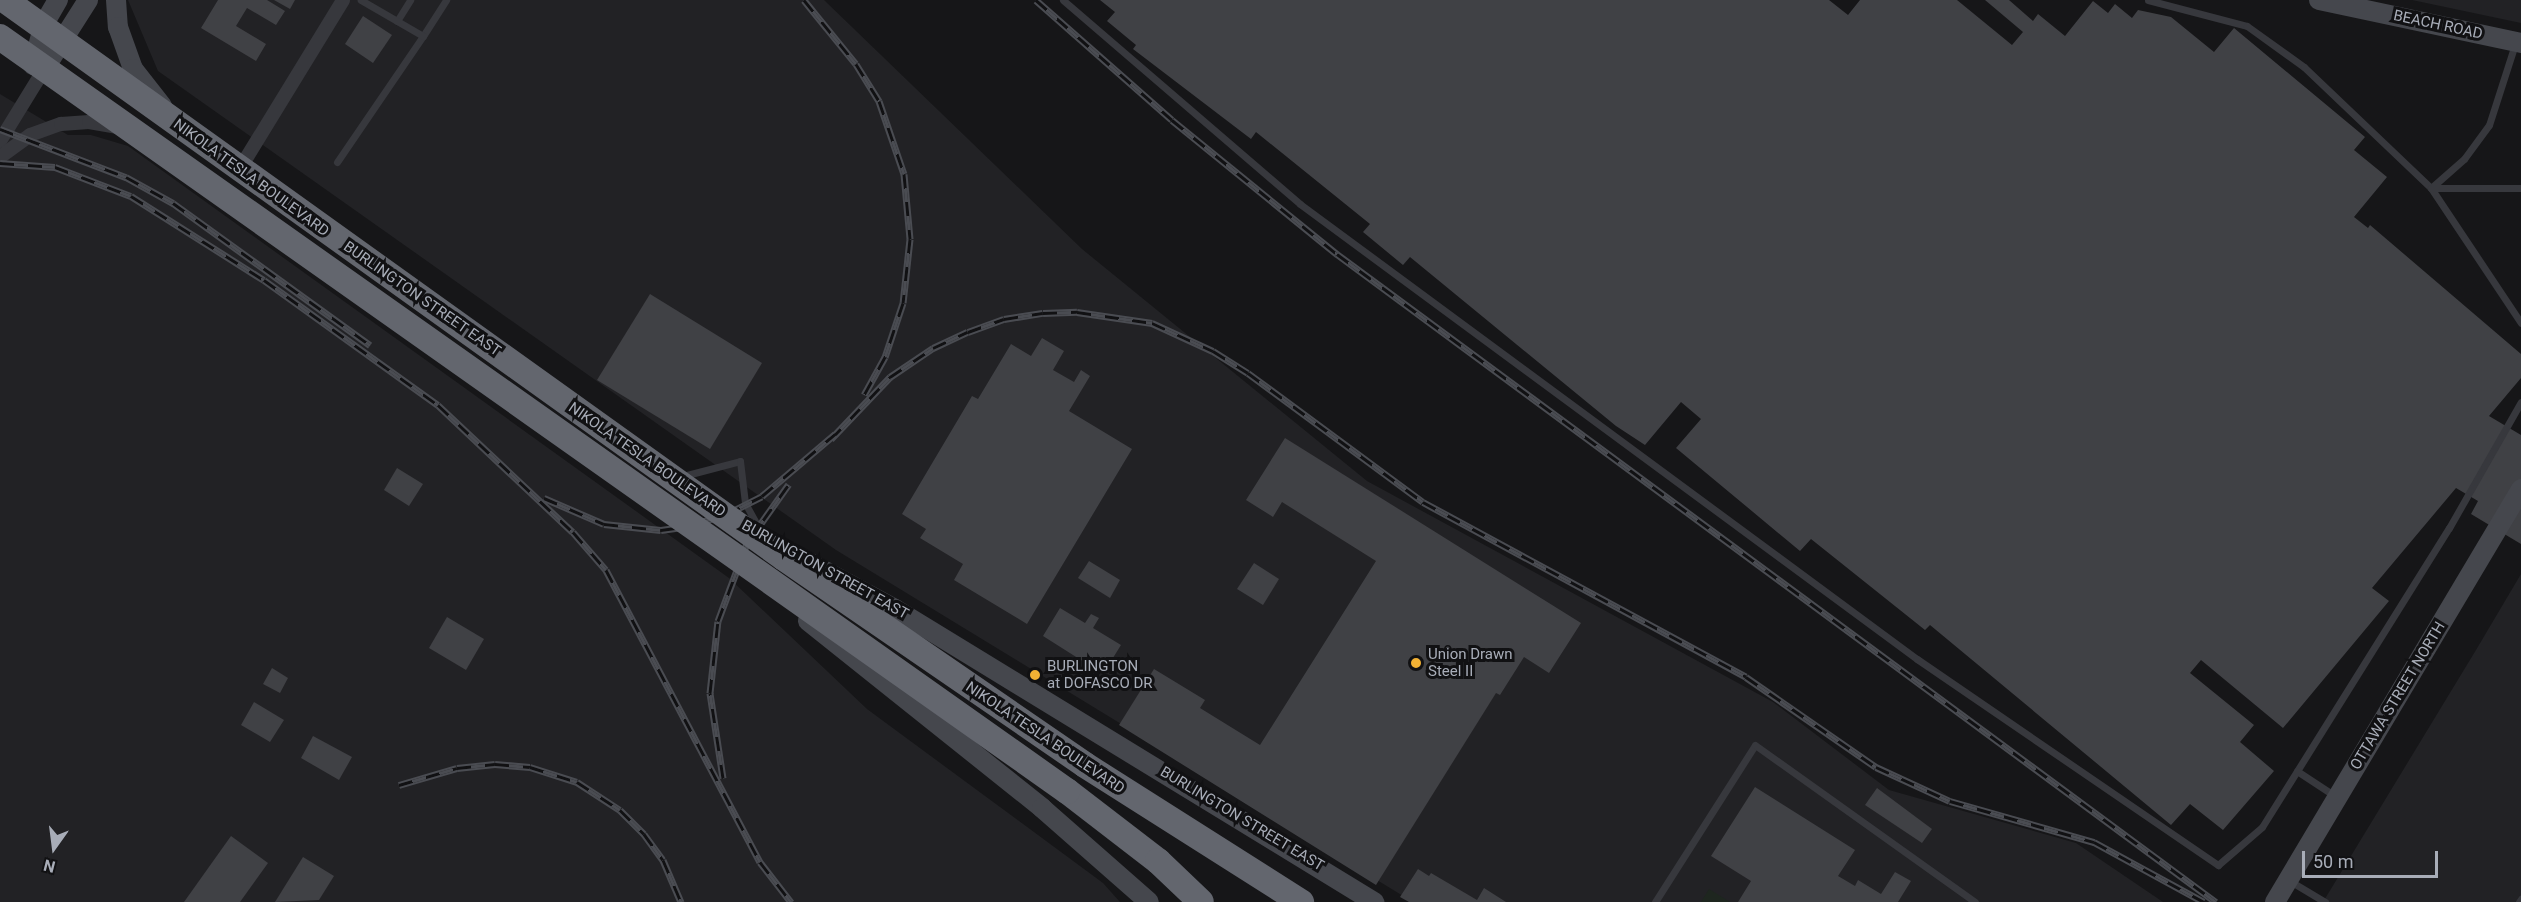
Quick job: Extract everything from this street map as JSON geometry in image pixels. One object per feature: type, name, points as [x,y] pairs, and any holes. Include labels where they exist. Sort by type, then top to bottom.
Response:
[{"type":"highway","name":"NIKOLA TESLA BOULEVARD","points":[[5,0],[784,558],[1085,765],[1301,902]]},
{"type":"highway","name":"NIKOLA TESLA BOULEVARD","points":[[0,37],[1067,790],[1158,861],[1201,902]]},
{"type":"main road","points":[[16,0],[44,24],[64,37]]},
{"type":"main road","points":[[38,68],[44,24],[58,0]]},
{"type":"main road","points":[[38,68],[64,37],[88,0]]},
{"type":"main road","points":[[116,0],[118,27],[133,69],[171,118]]},
{"type":"main road","name":"BEACH ROAD","points":[[2319,0],[2518,42]]},
{"type":"main road","name":"BURLINGTON STREET EAST","points":[[64,37],[239,170],[672,475],[771,541],[1374,902]]},
{"type":"main road","name":"BURLINGTON STREET EAST","points":[[0,47],[156,140],[257,205],[732,559],[940,730],[1042,808],[1149,902]]},
{"type":"main road","name":"OTTAWA STREET NORTH","points":[[2275,902],[2521,489]]},
{"type":"street","points":[[239,170],[343,0]]},
{"type":"street","points":[[0,141],[38,68]]},
{"type":"street","points":[[0,157],[37,131],[73,123],[106,124],[156,140]]},
{"type":"lane","points":[[361,0],[423,36]]},
{"type":"lane","points":[[397,21],[410,0]]},
{"type":"lane","points":[[337,162],[446,0]]},
{"type":"lane","points":[[1063,0],[1300,204],[1917,659],[2218,865],[2262,827],[2449,528],[2521,402]]},
{"type":"lane","points":[[2148,0],[2247,26],[2304,67],[2431,188],[2521,324]]},
{"type":"lane","points":[[2431,188],[2464,159],[2489,125],[2518,42]]},
{"type":"lane","points":[[2431,188],[2521,188]]},
{"type":"lane","points":[[672,475],[709,472],[740,461],[745,503],[755,524],[771,541]]},
{"type":"lane","points":[[965,691],[971,681]]},
{"type":"lane","points":[[940,730],[959,701]]},
{"type":"lane","points":[[1655,902],[1755,745],[1975,902]]},
{"type":"lane","points":[[2296,771],[2337,798]]},
{"type":"lane","points":[[2288,880],[2325,902]]},
{"type":"shaded area","points":[[128,0],[824,0],[1082,249],[1367,481],[1773,702],[1889,790],[2076,843],[2163,902],[1413,902],[836,550],[158,71]]},
{"type":"shaded area","points":[[2412,0],[2521,0],[2521,23]]},
{"type":"shaded area","points":[[0,94],[68,135],[91,135],[128,146],[729,578],[867,709],[1103,883],[1120,902],[0,902]]},
{"type":"shaded area","points":[[2521,574],[2521,902],[2323,902],[2476,650]]},
{"type":"shaded area","points":[[1709,889],[1730,902],[1701,902]]},
{"type":"building","points":[[218,0],[267,0],[285,11],[276,25],[247,8],[236,26],[266,44],[256,61],[201,28]]},
{"type":"building","points":[[274,0],[295,0],[290,9]]},
{"type":"building","points":[[1100,0],[1829,0],[1848,15],[1860,0],[1957,0],[2012,45],[2023,32],[1985,0],[2009,0],[2033,21],[2038,14],[2065,36],[2093,1],[2108,13],[2115,4],[2132,18],[2138,10],[2171,17],[2214,52],[2234,28],[2365,137],[2354,150],[2387,177],[2354,217],[2368,228],[2370,225],[2521,354],[2521,378],[2489,416],[2521,435],[2521,544],[2471,514],[2478,501],[2456,488],[2372,588],[2389,601],[2283,728],[2201,660],[2190,673],[2254,725],[2240,742],[2274,771],[2223,830],[2190,804],[2171,825],[1930,625],[1925,630],[1811,539],[1800,551],[1676,448],[1701,419],[1681,402],[1645,445],[1616,426],[1410,257],[1403,265],[1363,232],[1370,224],[1256,132],[1251,139],[1133,49],[1136,45],[1107,21],[1115,12]]},
{"type":"building","points":[[363,16],[392,35],[373,63],[345,44]]},
{"type":"building","points":[[650,294],[762,363],[710,449],[597,380]]},
{"type":"building","points":[[1042,338],[1064,351],[1053,370],[1074,382],[1081,370],[1090,376],[1069,411],[1132,449],[1027,624],[954,580],[963,564],[920,538],[926,529],[902,514],[972,396],[978,399],[1011,344],[1031,356]]},
{"type":"building","name":"Union Drawn Steel II","points":[[1285,438],[1581,623],[1549,673],[1524,657],[1500,695],[1496,693],[1376,885],[1119,725],[1154,669],[1205,700],[1200,708],[1260,745],[1376,561],[1282,502],[1273,517],[1246,500]]},
{"type":"building","points":[[397,468],[423,484],[409,506],[384,490]]},
{"type":"building","points":[[1089,561],[1120,580],[1110,598],[1078,578]]},
{"type":"building","points":[[1254,563],[1279,579],[1263,605],[1237,589]]},
{"type":"building","points":[[1060,608],[1085,623],[1091,614],[1099,618],[1093,628],[1121,645],[1103,674],[1043,636]]},
{"type":"building","points":[[447,617],[484,639],[466,670],[429,648]]},
{"type":"building","points":[[272,668],[288,678],[280,693],[263,684]]},
{"type":"building","points":[[254,702],[284,720],[270,742],[241,725]]},
{"type":"building","points":[[313,736],[352,757],[339,780],[301,758]]},
{"type":"building","points":[[1755,787],[1855,850],[1838,876],[1855,886],[1858,880],[1881,894],[1895,872],[1911,881],[1898,902],[1738,902],[1751,881],[1711,856]]},
{"type":"building","points":[[1877,788],[1932,829],[1922,843],[1865,805]]},
{"type":"building","points":[[231,836],[268,863],[240,902],[184,902]]},
{"type":"building","points":[[303,857],[334,876],[319,900],[275,902]]},
{"type":"building","points":[[1418,869],[1429,876],[1431,873],[1477,900],[1484,888],[1506,902],[1409,902],[1400,897]]},
{"type":"railway","points":[[804,0],[856,64],[879,101],[904,174],[910,239],[903,303],[885,357],[864,395]]},
{"type":"railway","points":[[1036,0],[1172,120],[1337,254],[2216,902]]},
{"type":"railway","points":[[0,129],[126,177],[173,203],[370,345]]},
{"type":"railway","points":[[0,163],[55,167],[131,196],[264,280],[438,405],[573,532],[606,570],[760,862],[791,902]]},
{"type":"railway","points":[[831,439],[890,377],[933,348],[968,332],[1004,319],[1043,313],[1077,312],[1152,323],[1213,351],[1248,373],[1423,502],[1746,677],[1876,767],[1950,801],[2094,842],[2204,902]]},
{"type":"railway","points":[[544,498],[604,524],[661,530],[688,526],[727,514],[762,496],[835,434]]},
{"type":"railway","points":[[723,778],[710,693],[718,621],[747,543],[789,484]]},
{"type":"railway","points":[[399,785],[457,768],[495,764],[530,767],[577,782],[620,810],[644,834],[663,860],[681,902]]},
{"type":"place","name":"Union Drawn Steel II","points":[[1416,663]]},
{"type":"place","name":"BURLINGTON at DOFASCO DR","points":[[1035,675]]}]
